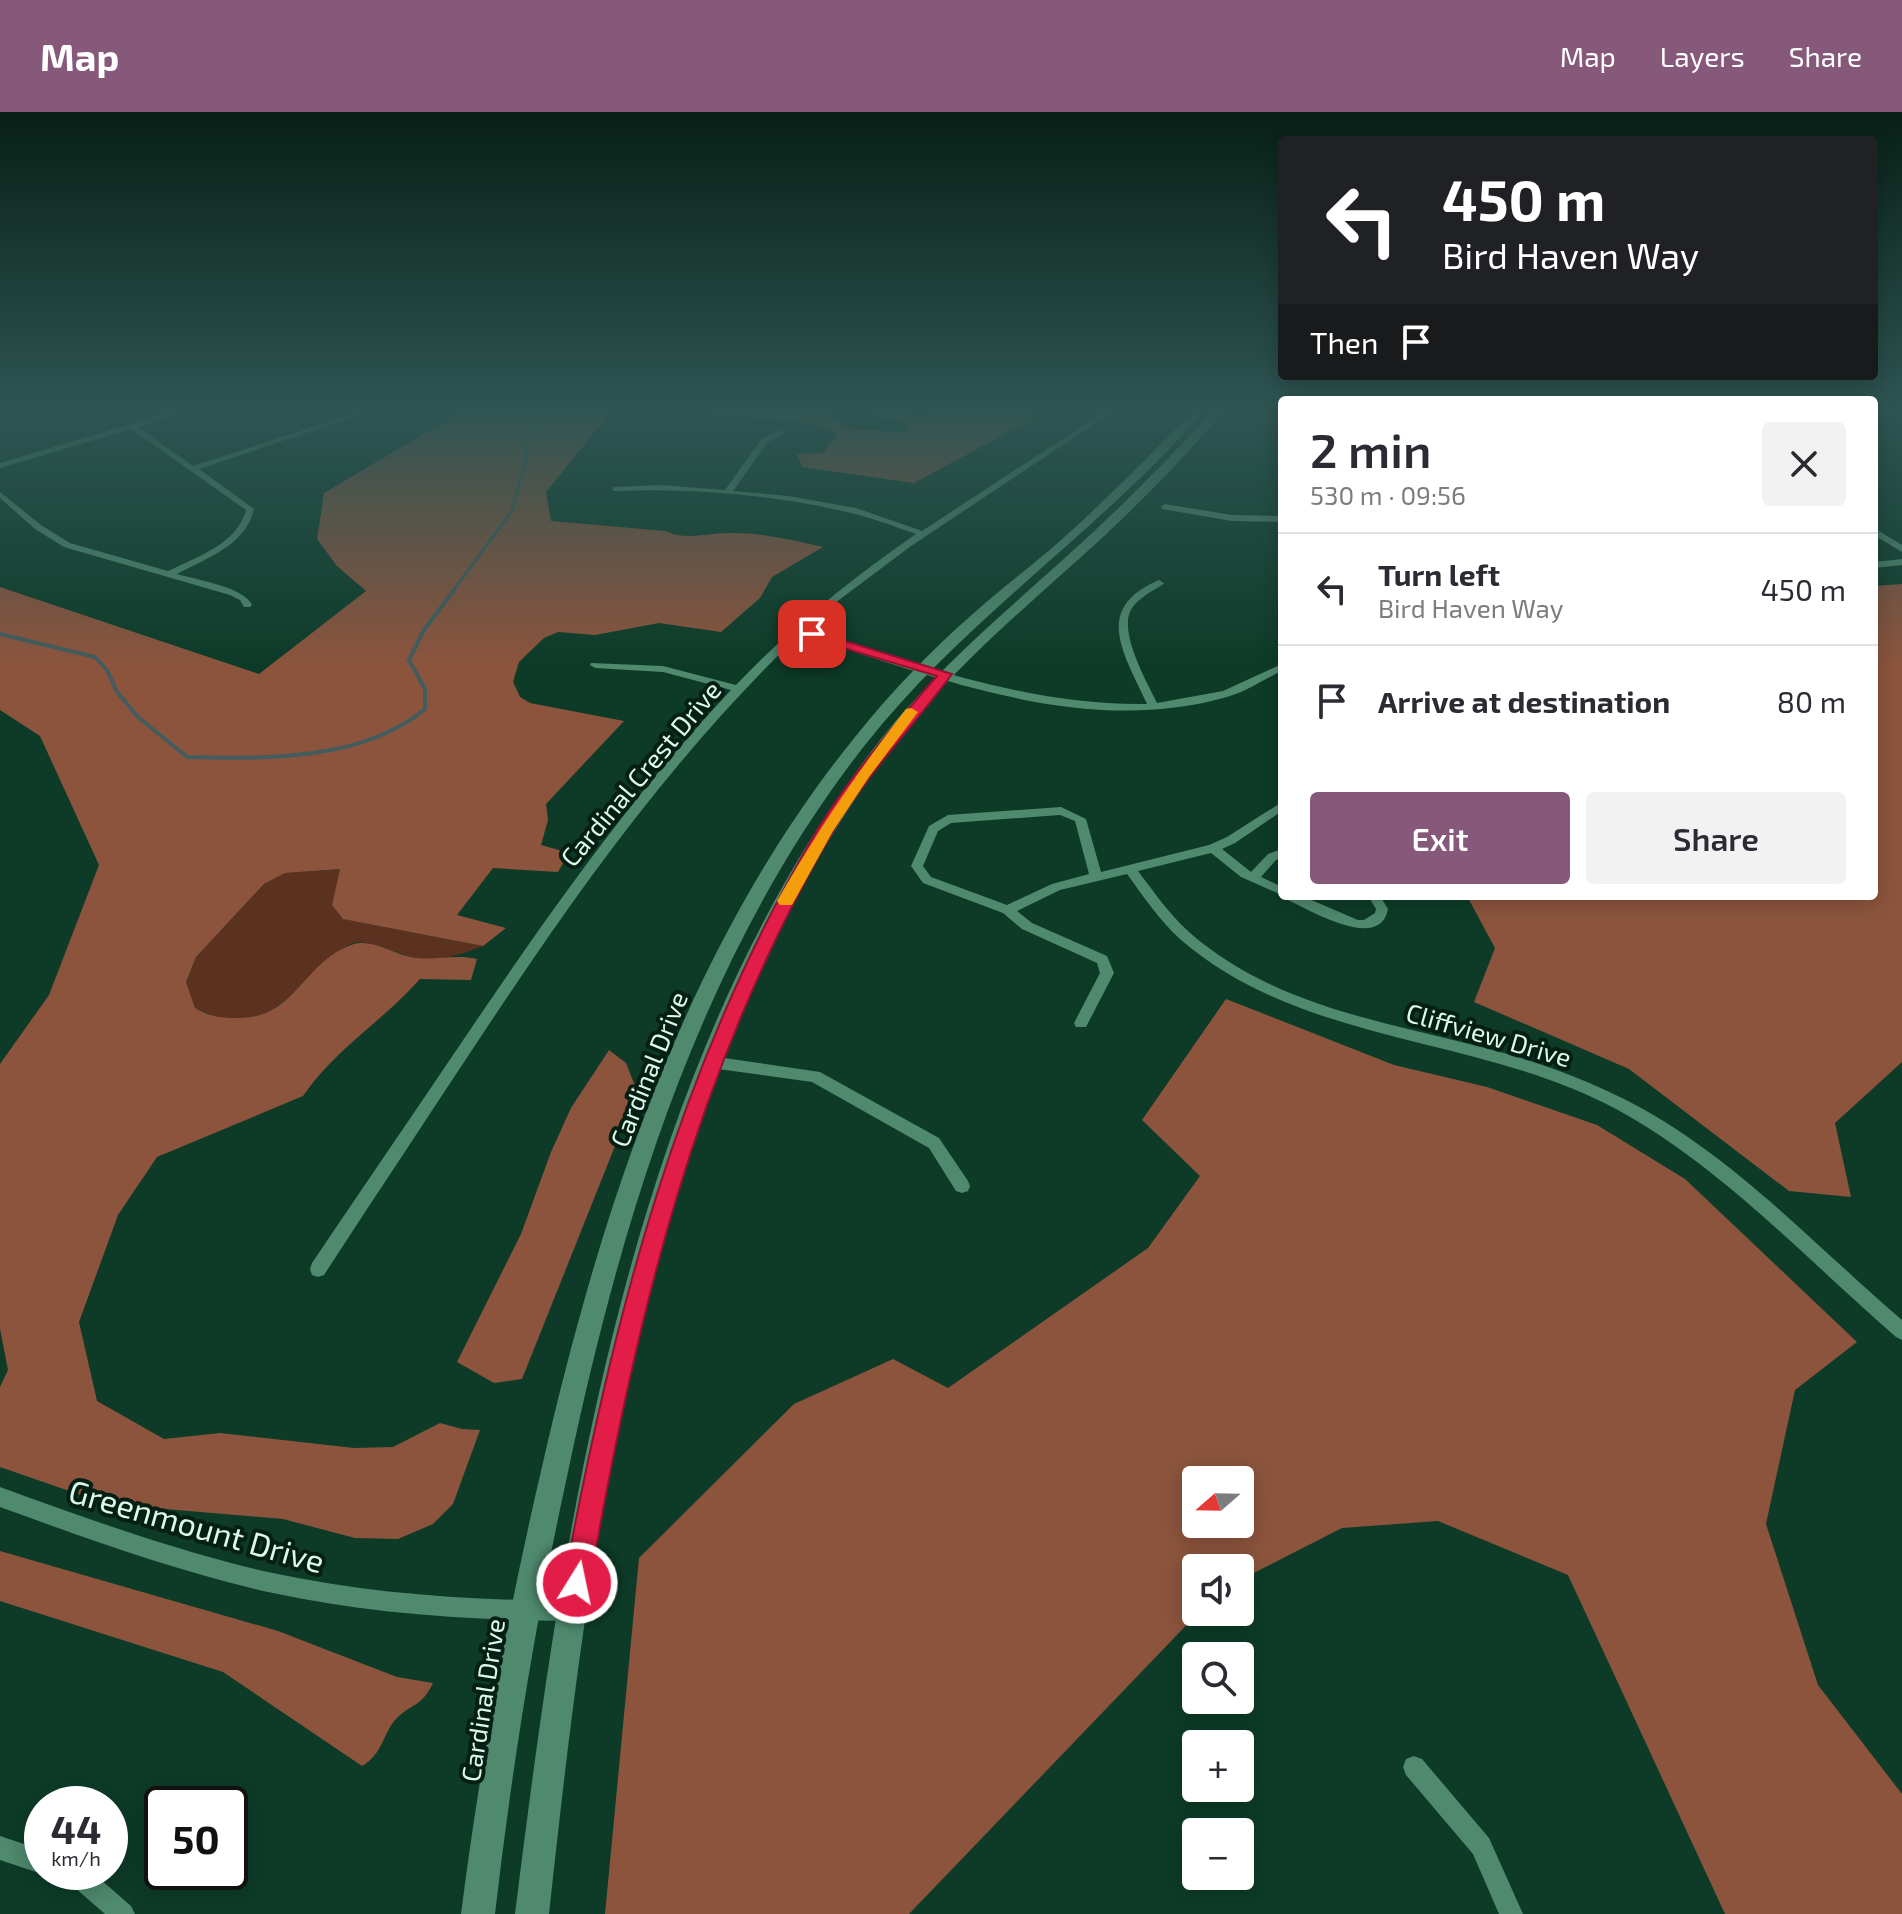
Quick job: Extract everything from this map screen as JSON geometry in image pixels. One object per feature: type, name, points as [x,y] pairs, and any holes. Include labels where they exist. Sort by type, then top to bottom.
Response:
[{"type":"main road","name":"Cardinal Drive","points":[[532,1914],[572,1611],[597,1471],[626,1337],[657,1222],[711,1062],[762,945],[826,830],[935,671],[978,616],[1115,497]]},
{"type":"main road","name":"Cardinal Drive","points":[[478,1914],[503,1734],[525,1611],[587,1331],[611,1251],[676,1065],[742,924],[779,859],[846,759],[935,671],[1003,617],[1135,497]]},
{"type":"street","points":[[4,497],[58,541],[94,555],[233,593],[244,598],[247,605]]},
{"type":"street","points":[[168,575],[233,537],[245,526],[249,517],[248,506],[235,497]]},
{"type":"street","points":[[763,497],[832,505],[923,534]]},
{"type":"street","name":"Cardinal Crest Drive","points":[[318,1269],[573,888],[651,786],[738,689],[798,630],[868,572],[979,497]]},
{"type":"street","points":[[1165,507],[1232,518],[1278,519]]},
{"type":"street","points":[[1878,534],[1902,549]]},
{"type":"street","points":[[1878,565],[1902,562]]},
{"type":"street","points":[[1153,706],[1121,627],[1124,611],[1131,602],[1159,583]]},
{"type":"street","points":[[798,630],[997,690],[1056,703],[1109,707],[1179,703],[1234,690],[1278,669]]},
{"type":"street","points":[[595,665],[663,669],[738,689]]},
{"type":"street","points":[[1008,910],[1056,887],[1213,848],[1231,840],[1278,809]]},
{"type":"street","points":[[1081,1023],[1107,973],[1102,960],[1027,926],[1008,910],[927,880],[917,866],[933,829],[948,819],[1042,811],[1069,813],[1080,819],[1096,877]]},
{"type":"street","points":[[1213,848],[1253,878],[1278,890]]},
{"type":"street","points":[[1253,878],[1278,855]]},
{"type":"street","name":"Cliffview Drive","points":[[1130,868],[1184,935],[1227,967],[1267,990],[1335,1017],[1487,1053],[1543,1070],[1608,1098],[1659,1126],[1727,1174],[1902,1331]]},
{"type":"street","points":[[1299,900],[1357,925],[1367,925],[1381,915],[1382,909],[1376,900]]},
{"type":"street","points":[[711,1062],[815,1076],[934,1143],[962,1186]]},
{"type":"street","name":"Greenmount Drive","points":[[0,1497],[104,1535],[217,1569],[308,1590],[406,1604],[572,1611]]},
{"type":"street","points":[[1414,1767],[1481,1846],[1511,1914]]},
{"type":"street","points":[[0,1848],[24,1856]]},
{"type":"street","points":[[95,1890],[123,1914]]},
{"type":"shaded area","points":[[323,497],[547,497],[551,521],[666,531],[688,536],[752,534],[823,547],[772,577],[760,598],[721,632],[659,623],[595,635],[558,632],[544,638],[519,662],[513,682],[520,697],[530,703],[624,721],[546,804],[548,820],[541,845],[569,853],[558,872],[493,868],[457,915],[506,928],[483,946],[343,919],[332,905],[340,869],[285,873],[264,884],[196,957],[186,982],[195,1008],[224,1018],[256,1016],[272,1010],[335,953],[359,943],[416,958],[477,959],[471,980],[420,979],[344,1049],[303,1096],[157,1157],[118,1215],[79,1322],[97,1401],[164,1439],[220,1433],[354,1448],[393,1447],[440,1423],[480,1430],[453,1504],[433,1524],[398,1539],[355,1538],[283,1519],[107,1504],[0,1467],[0,1387],[8,1370],[0,1329],[0,1064],[49,995],[99,865],[40,736],[0,710],[0,587],[259,674],[366,591],[337,566],[317,539]]},
{"type":"shaded area","points":[[1902,584],[1902,1062],[1835,1123],[1851,1197],[1789,1191],[1629,1069],[1474,1002],[1495,948],[1469,900],[1878,900],[1878,586]]},
{"type":"shaded area","points":[[341,869],[332,905],[344,919],[483,946],[457,955],[430,959],[411,957],[374,944],[351,944],[280,1005],[266,1013],[251,1019],[234,1020],[216,1017],[195,1008],[186,982],[196,957],[264,884],[284,873]]},
{"type":"shaded area","points":[[1226,999],[1394,1065],[1487,1087],[1597,1125],[1685,1179],[1857,1342],[1795,1390],[1766,1524],[1818,1685],[1902,1794],[1902,1914],[1725,1914],[1568,1575],[1438,1521],[1342,1528],[1254,1573],[1254,1554],[1182,1554],[1182,1626],[1186,1626],[909,1914],[605,1914],[639,1558],[794,1404],[893,1359],[948,1388],[1148,1248],[1200,1176],[1142,1120]]},
{"type":"shaded area","points":[[609,1050],[626,1063],[637,1091],[522,1379],[494,1383],[457,1362],[521,1234],[571,1108]]},
{"type":"shaded area","points":[[0,1551],[278,1631],[397,1677],[433,1683],[420,1701],[396,1719],[374,1756],[362,1766],[223,1672],[0,1601]]},
{"type":"waterway","points":[[452,592],[512,511],[516,497]]},
{"type":"waterway","points":[[0,634],[95,657],[107,670],[117,692],[138,717],[187,757],[248,758],[312,753],[372,739],[400,726],[425,709],[425,689],[409,660],[424,630],[454,590]]},
{"type":"slow traffic","points":[[786,901],[826,830],[863,774],[911,712]]},
{"type":"route","points":[[577,1583],[626,1337],[677,1156],[707,1073],[762,945],[797,878],[863,774],[945,674],[812,634]]}]
